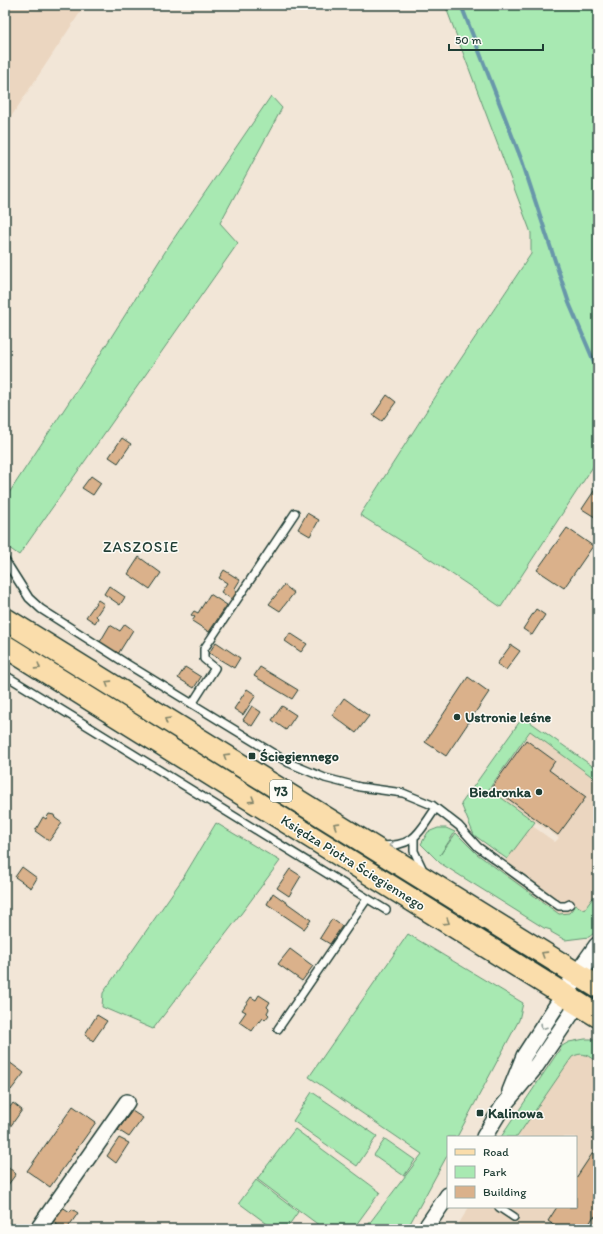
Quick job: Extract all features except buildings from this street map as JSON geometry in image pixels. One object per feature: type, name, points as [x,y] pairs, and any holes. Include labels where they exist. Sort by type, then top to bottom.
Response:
[{"type":"main road","name":"Księdza Piotra Ściegiennego","points":[[5,619],[437,887],[591,980]]},
{"type":"main road","name":"Księdza Piotra Ściegiennego","points":[[5,646],[598,1016]]},
{"type":"street","points":[[485,1136],[503,1106],[534,1069],[571,999],[591,980],[598,946]]},
{"type":"street","points":[[38,1229],[127,1102]]},
{"type":"street","points":[[426,1229],[447,1197]]},
{"type":"lane","points":[[192,704],[214,668],[204,659],[204,649],[295,512]]},
{"type":"lane","points":[[5,560],[29,598],[40,609],[192,704],[289,763],[325,778],[360,787],[414,796],[436,808],[459,826],[478,847],[559,906],[566,906],[570,904]]},
{"type":"lane","points":[[5,675],[386,910]]},
{"type":"lane","points":[[436,808],[414,839],[414,851],[418,862],[437,887]]},
{"type":"lane","points":[[369,845],[396,845],[414,839]]},
{"type":"lane","points":[[278,1029],[367,899]]},
{"type":"lane","points":[[500,1208],[514,1217]]},
{"type":"shaded area","points":[[5,5],[85,5],[5,126]]},
{"type":"shaded area","points":[[531,731],[598,781],[598,891],[584,911],[574,909],[569,914],[559,914],[499,870],[531,825],[555,842],[559,838],[489,789]]},
{"type":"shaded area","points":[[585,1054],[598,1062],[598,1229],[464,1229],[458,1225],[468,1208],[577,1208],[577,1136],[518,1136],[570,1059],[576,1055]]},
{"type":"green space","points":[[445,5],[598,5],[598,459],[501,607],[422,554],[360,515],[436,396],[531,254],[531,233]]},
{"type":"green space","points":[[271,96],[282,108],[220,223],[238,243],[19,555],[5,545],[5,499],[96,361],[170,244]]},
{"type":"green space","points":[[523,717],[598,770],[598,781],[530,731],[489,789],[535,822],[507,859],[474,835],[461,804]]},
{"type":"green space","points":[[216,823],[280,861],[153,1029],[102,1007],[103,993],[183,878]]},
{"type":"green space","points":[[438,828],[446,828],[455,832],[440,855],[456,833],[477,854],[559,914],[569,913],[576,905],[584,910],[598,891],[598,930],[589,937],[565,940],[440,863],[421,844],[428,832]]},
{"type":"green space","points":[[408,934],[523,1003],[519,1020],[458,1136],[447,1136],[447,1156],[407,1229],[365,1229],[422,1154],[309,1077]]},
{"type":"green space","points":[[593,1039],[598,1042],[598,1051],[593,1055],[594,1060],[583,1054],[572,1057],[518,1136],[502,1136],[562,1046],[569,1042]]},
{"type":"green space","points":[[312,1092],[377,1136],[357,1166],[293,1121]]},
{"type":"green space","points":[[295,1129],[380,1192],[353,1229],[324,1229],[257,1179]]},
{"type":"green space","points":[[385,1139],[415,1160],[404,1176],[374,1155]]},
{"type":"green space","points":[[256,1180],[298,1212],[286,1229],[274,1229],[239,1203]]},
{"type":"waterway","points":[[461,5],[522,161],[569,303],[598,371]]},
{"type":"place","name":"Ustronie leśne","points":[[457,717]]},
{"type":"place","name":"Ściegiennego","points":[[252,756]]},
{"type":"place","name":"Biedronka","points":[[539,792]]},
{"type":"place","name":"Kalinowa","points":[[480,1113]]},
{"type":"district","name":"ZASZOSIE","points":[[141,547]]}]
